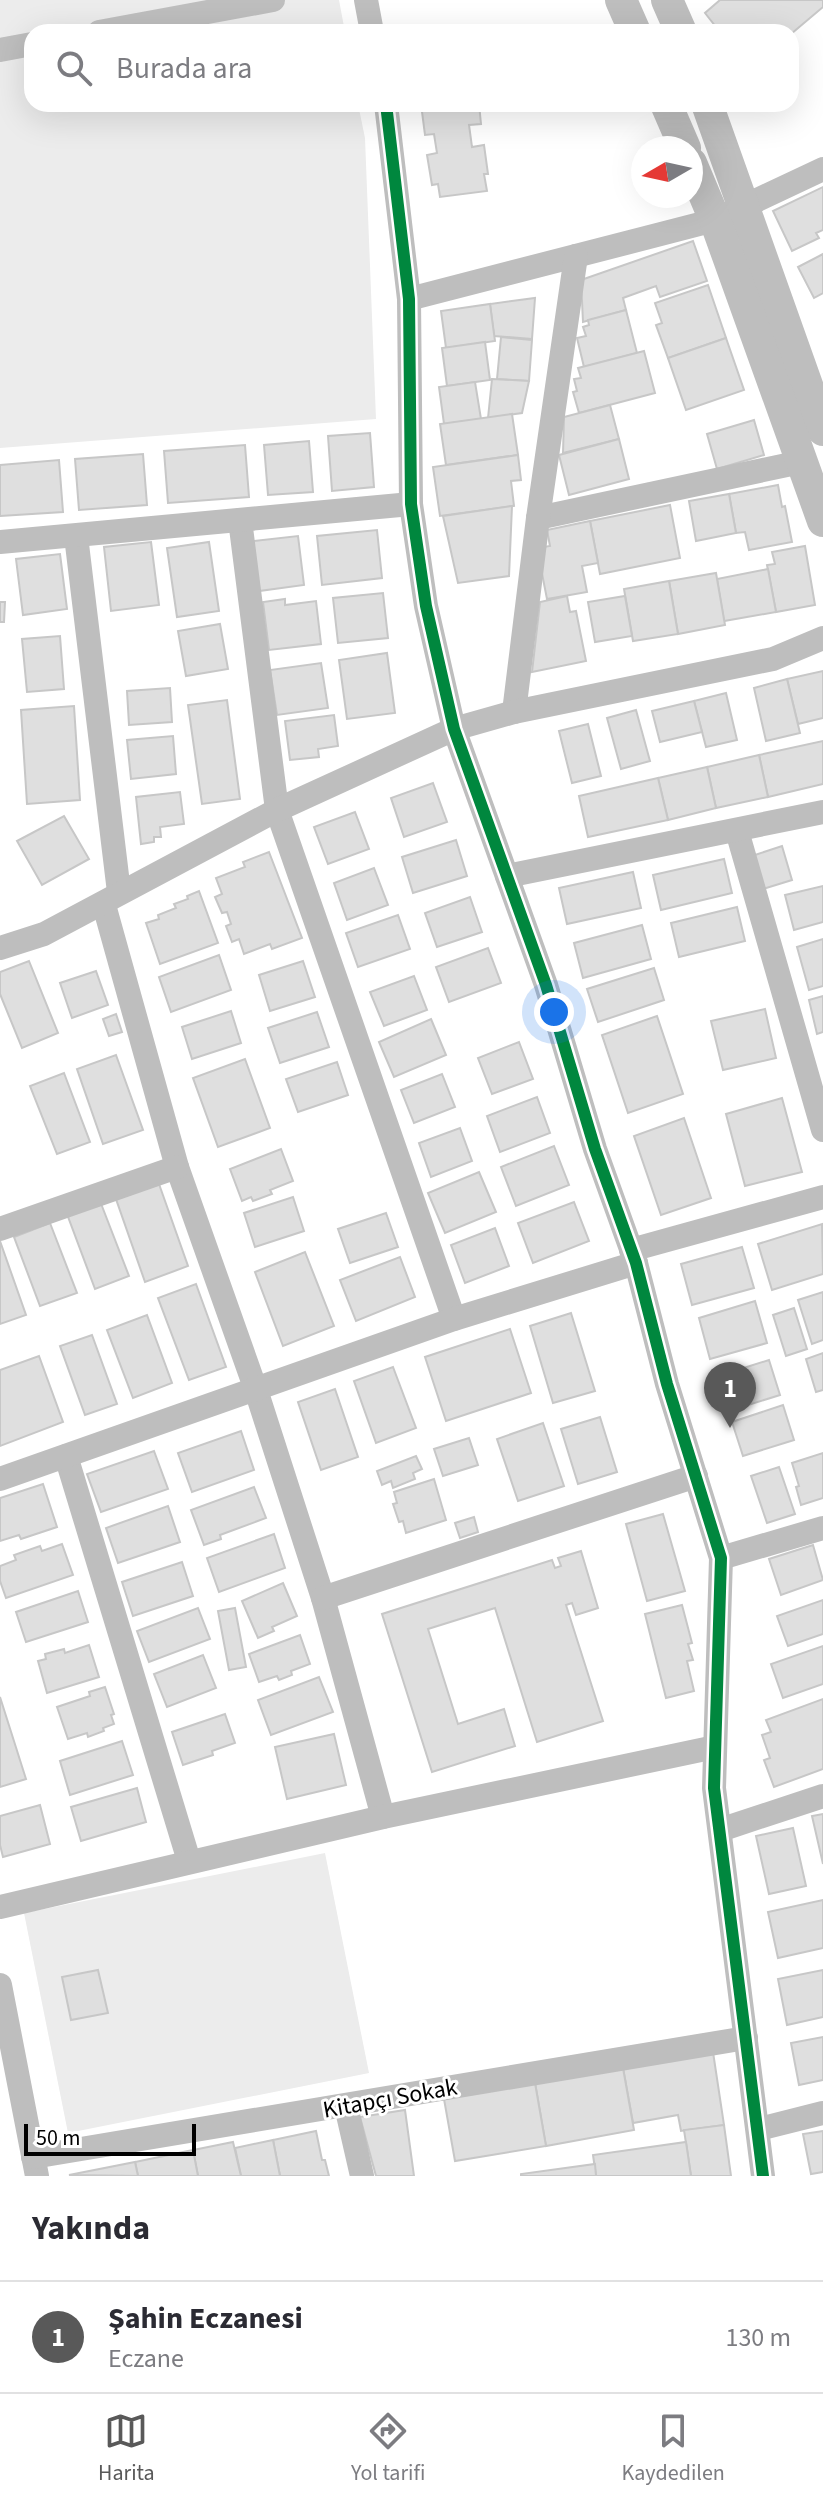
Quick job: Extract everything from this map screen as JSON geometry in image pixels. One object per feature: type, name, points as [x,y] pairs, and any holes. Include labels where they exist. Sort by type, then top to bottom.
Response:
[{"type":"street","points":[[142,24],[273,0]]},
{"type":"street","points":[[366,0],[370,24]]},
{"type":"street","points":[[621,0],[632,24]]},
{"type":"street","points":[[667,0],[678,24]]},
{"type":"street","points":[[0,50],[24,46]]},
{"type":"street","points":[[387,112],[409,299],[411,504],[426,606],[454,729],[546,985],[595,1149],[633,1256],[667,1384],[721,1558],[714,1788],[763,2176]]},
{"type":"street","points":[[669,112],[680,136]]},
{"type":"street","points":[[709,112],[730,214],[801,462],[823,521]]},
{"type":"street","points":[[409,299],[730,214],[823,169]]},
{"type":"street","points":[[703,179],[730,214],[823,430]]},
{"type":"street","points":[[514,712],[576,256]]},
{"type":"street","points":[[538,518],[801,462]]},
{"type":"street","points":[[0,542],[411,504]]},
{"type":"street","points":[[240,520],[277,810],[454,1319]]},
{"type":"street","points":[[76,536],[111,898],[177,1167],[256,1390],[323,1598],[383,1817]]},
{"type":"street","points":[[0,948],[44,934],[277,810],[454,729],[514,712],[773,659],[823,638]]},
{"type":"street","points":[[507,876],[823,812]]},
{"type":"street","points":[[737,831],[823,1130]]},
{"type":"street","points":[[0,1229],[177,1167]]},
{"type":"street","points":[[0,1479],[633,1256],[823,1197]]},
{"type":"street","points":[[66,1456],[189,1861]]},
{"type":"street","points":[[323,1598],[696,1476]]},
{"type":"street","points":[[721,1558],[823,1528]]},
{"type":"street","points":[[0,1907],[383,1817],[715,1747]]},
{"type":"street","points":[[720,1830],[823,1796]]},
{"type":"street","points":[[0,1985],[35,2167]]},
{"type":"street","name":"Kitapçı Sokak","points":[[35,2167],[346,2106],[746,2038]]},
{"type":"street","points":[[346,2106],[362,2176]]},
{"type":"street","points":[[759,2129],[823,2113]]},
{"type":"shaded area","points":[[0,0],[339,0],[344,24],[24,24],[24,112],[360,112],[365,138],[376,419],[0,448]]},
{"type":"shaded area","points":[[325,1853],[369,2073],[68,2133],[24,1913]]},
{"type":"building","points":[[720,0],[823,0],[823,7],[799,27],[799,24],[714,24],[705,13]]},
{"type":"building","points":[[422,112],[480,112],[481,124],[469,125],[472,147],[484,145],[487,191],[440,197],[438,184],[432,185],[427,155],[437,153],[434,134],[425,135]]},
{"type":"building","points":[[823,187],[823,230],[816,233],[819,238],[792,251],[773,211]]},
{"type":"building","points":[[693,241],[707,281],[660,297],[656,286],[623,298],[626,310],[583,322],[581,280]]},
{"type":"building","points":[[823,254],[823,293],[814,298],[798,267]]},
{"type":"building","points":[[708,285],[726,338],[668,358],[656,325],[662,323],[655,303]]},
{"type":"building","points":[[535,298],[532,339],[494,336],[490,304]]},
{"type":"building","points":[[490,304],[495,341],[446,348],[441,311]]},
{"type":"building","points":[[626,310],[637,353],[584,367],[577,338],[586,336],[583,327],[589,325],[588,320]]},
{"type":"building","points":[[501,337],[532,340],[529,381],[497,379]]},
{"type":"building","points":[[726,338],[744,390],[686,410],[668,358]]},
{"type":"building","points":[[485,342],[490,380],[447,386],[442,348]]},
{"type":"building","points":[[644,351],[655,393],[579,413],[573,392],[577,391],[574,379],[581,378],[578,368]]},
{"type":"building","points":[[492,379],[529,381],[522,413],[488,418]]},
{"type":"building","points":[[475,382],[481,419],[444,424],[439,387]]},
{"type":"building","points":[[610,405],[619,439],[563,453],[564,417]]},
{"type":"building","points":[[512,414],[518,455],[446,465],[440,424]]},
{"type":"building","points":[[754,420],[764,455],[717,469],[707,434]]},
{"type":"building","points":[[370,433],[374,487],[332,491],[328,436]]},
{"type":"building","points":[[619,439],[629,479],[569,495],[559,455]]},
{"type":"building","points":[[309,441],[313,492],[268,495],[264,445]]},
{"type":"building","points":[[245,445],[249,497],[168,503],[164,451]]},
{"type":"building","points":[[143,454],[147,505],[79,510],[75,459]]},
{"type":"building","points":[[518,455],[521,480],[511,481],[514,506],[440,516],[433,467]]},
{"type":"building","points":[[59,460],[63,512],[0,516],[0,465]]},
{"type":"building","points":[[778,485],[792,542],[749,550],[745,532],[736,533],[729,494]]},
{"type":"building","points":[[729,494],[736,533],[696,541],[689,501]]},
{"type":"building","points":[[670,505],[680,558],[600,574],[590,521]]},
{"type":"building","points":[[512,506],[509,576],[458,583],[443,516]]},
{"type":"building","points":[[590,521],[598,563],[582,566],[587,592],[547,599],[537,548],[550,546],[547,530]]},
{"type":"building","points":[[377,530],[382,578],[322,585],[317,536]]},
{"type":"building","points":[[298,536],[304,585],[259,591],[253,541]]},
{"type":"building","points":[[151,542],[159,605],[111,611],[104,547]]},
{"type":"building","points":[[209,542],[219,611],[177,617],[167,548]]},
{"type":"building","points":[[805,546],[815,605],[776,612],[767,565],[775,564],[772,552]]},
{"type":"building","points":[[60,554],[67,609],[23,615],[16,559]]},
{"type":"building","points":[[768,569],[776,612],[724,621],[717,579]]},
{"type":"building","points":[[716,573],[725,625],[678,634],[669,581]]},
{"type":"building","points":[[669,581],[678,634],[633,641],[624,589]]},
{"type":"building","points":[[383,593],[388,638],[338,643],[333,598]]},
{"type":"building","points":[[567,596],[570,612],[576,611],[586,661],[532,672],[540,602]]},
{"type":"building","points":[[625,596],[632,636],[595,642],[588,602]]},
{"type":"building","points":[[285,599],[285,605],[316,601],[321,644],[269,650],[263,602]]},
{"type":"building","points":[[0,602],[5,602],[4,622],[0,622]]},
{"type":"building","points":[[220,624],[228,669],[186,676],[178,631]]},
{"type":"building","points":[[60,636],[64,689],[27,692],[22,639]]},
{"type":"building","points":[[387,653],[395,713],[347,719],[339,660]]},
{"type":"building","points":[[321,663],[328,708],[277,715],[270,670]]},
{"type":"building","points":[[823,671],[823,718],[798,724],[787,679]]},
{"type":"building","points":[[787,679],[800,733],[766,741],[754,688]]},
{"type":"building","points":[[170,688],[172,722],[129,725],[127,691]]},
{"type":"building","points":[[726,693],[737,740],[706,747],[694,701]]},
{"type":"building","points":[[227,700],[240,799],[202,804],[188,705]]},
{"type":"building","points":[[694,701],[702,732],[660,742],[652,711]]},
{"type":"building","points":[[74,706],[80,800],[27,804],[21,710]]},
{"type":"building","points":[[636,710],[650,761],[621,769],[607,718]]},
{"type":"building","points":[[334,715],[338,746],[318,749],[319,757],[290,760],[285,721]]},
{"type":"building","points":[[588,724],[601,776],[572,783],[559,731]]},
{"type":"building","points":[[173,736],[176,774],[131,779],[127,740]]},
{"type":"building","points":[[823,741],[823,784],[768,797],[759,755]]},
{"type":"building","points":[[759,755],[768,797],[716,808],[707,767]]},
{"type":"building","points":[[707,767],[716,808],[668,820],[658,778]]},
{"type":"building","points":[[658,778],[668,820],[588,837],[579,796]]},
{"type":"building","points":[[433,783],[447,822],[404,837],[391,798]]},
{"type":"building","points":[[180,792],[184,824],[160,827],[161,837],[154,837],[154,842],[141,844],[136,797]]},
{"type":"building","points":[[355,812],[369,849],[328,864],[314,827]]},
{"type":"building","points":[[64,816],[89,859],[42,885],[17,841]]},
{"type":"building","points":[[456,840],[467,876],[413,893],[402,857]]},
{"type":"building","points":[[782,846],[792,880],[763,889],[752,856]]},
{"type":"building","points":[[269,852],[302,938],[272,949],[270,944],[244,954],[239,939],[232,942],[226,926],[231,924],[227,912],[222,913],[215,897],[222,894],[216,878],[245,867],[243,862]]},
{"type":"building","points":[[724,859],[732,893],[661,910],[653,875]]},
{"type":"building","points":[[374,868],[388,905],[347,920],[334,883]]},
{"type":"building","points":[[633,872],[641,908],[567,924],[559,888]]},
{"type":"building","points":[[823,886],[823,922],[794,930],[785,895]]},
{"type":"building","points":[[199,891],[218,943],[160,964],[146,923],[159,919],[158,915],[176,908],[174,904]]},
{"type":"building","points":[[470,897],[482,932],[437,947],[425,913]]},
{"type":"building","points":[[737,907],[745,941],[679,957],[671,923]]},
{"type":"building","points":[[398,915],[410,949],[358,967],[346,933]]},
{"type":"building","points":[[642,925],[651,959],[583,978],[574,943]]},
{"type":"building","points":[[823,939],[823,986],[809,990],[797,947]]},
{"type":"building","points":[[488,948],[501,983],[449,1002],[436,967]]},
{"type":"building","points":[[219,955],[231,990],[171,1012],[159,977]]},
{"type":"building","points":[[29,961],[58,1033],[22,1048],[0,994],[0,972]]},
{"type":"building","points":[[303,961],[315,997],[270,1011],[259,975]]},
{"type":"building","points":[[654,968],[664,1000],[598,1022],[587,989]]},
{"type":"building","points":[[96,971],[108,1005],[72,1018],[60,983]]},
{"type":"building","points":[[414,976],[427,1010],[384,1026],[370,992]]},
{"type":"building","points":[[823,996],[823,1032],[817,1034],[809,1000]]},
{"type":"building","points":[[765,1009],[776,1058],[723,1070],[711,1021]]},
{"type":"building","points":[[231,1011],[241,1043],[192,1059],[182,1027]]},
{"type":"building","points":[[317,1012],[329,1047],[280,1063],[268,1028]]},
{"type":"building","points":[[116,1014],[122,1032],[109,1036],[103,1019]]},
{"type":"building","points":[[657,1016],[683,1094],[628,1113],[602,1035]]},
{"type":"building","points":[[431,1019],[446,1055],[394,1077],[379,1042]]},
{"type":"building","points":[[519,1042],[533,1079],[492,1094],[478,1058]]},
{"type":"building","points":[[116,1055],[143,1130],[103,1144],[77,1069]]},
{"type":"building","points":[[245,1059],[270,1128],[218,1147],[193,1078]]},
{"type":"building","points":[[337,1062],[348,1095],[298,1112],[286,1079]]},
{"type":"building","points":[[64,1073],[90,1142],[57,1154],[30,1086]]},
{"type":"building","points":[[442,1074],[455,1107],[414,1123],[401,1090]]},
{"type":"building","points":[[537,1097],[550,1133],[500,1152],[487,1116]]},
{"type":"building","points":[[782,1098],[802,1172],[745,1186],[726,1114]]},
{"type":"building","points":[[684,1118],[711,1198],[661,1215],[634,1136]]},
{"type":"building","points":[[460,1128],[472,1161],[431,1177],[419,1143]]},
{"type":"building","points":[[554,1146],[569,1185],[516,1206],[501,1167]]},
{"type":"building","points":[[281,1149],[293,1181],[270,1190],[272,1194],[253,1201],[251,1197],[242,1201],[230,1169]]},
{"type":"building","points":[[479,1172],[496,1212],[445,1233],[428,1193]]},
{"type":"building","points":[[159,1184],[188,1266],[145,1282],[116,1199]]},
{"type":"building","points":[[293,1197],[304,1231],[255,1247],[244,1213]]},
{"type":"building","points":[[100,1201],[129,1276],[95,1289],[67,1214]]},
{"type":"building","points":[[574,1202],[589,1241],[533,1263],[518,1223]]},
{"type":"building","points":[[386,1213],[398,1247],[350,1263],[338,1229]]},
{"type":"building","points":[[50,1223],[77,1293],[40,1306],[14,1237]]},
{"type":"building","points":[[822,1224],[823,1274],[772,1290],[758,1244]]},
{"type":"building","points":[[495,1228],[509,1266],[465,1283],[451,1245]]},
{"type":"building","points":[[0,1241],[26,1315],[0,1324]]},
{"type":"building","points":[[742,1247],[754,1288],[692,1305],[681,1264]]},
{"type":"building","points":[[305,1252],[334,1326],[283,1346],[255,1272]]},
{"type":"building","points":[[400,1257],[415,1297],[356,1321],[340,1280]]},
{"type":"building","points":[[196,1284],[226,1367],[189,1380],[158,1298]]},
{"type":"building","points":[[823,1292],[823,1340],[812,1344],[798,1300]]},
{"type":"building","points":[[755,1301],[767,1343],[710,1359],[699,1318]]},
{"type":"building","points":[[794,1308],[807,1349],[786,1356],[773,1315]]},
{"type":"building","points":[[571,1313],[595,1391],[553,1403],[530,1326]]},
{"type":"building","points":[[147,1315],[172,1383],[133,1398],[107,1330]]},
{"type":"building","points":[[510,1329],[531,1393],[446,1421],[425,1357]]},
{"type":"building","points":[[92,1335],[117,1404],[85,1415],[60,1346]]},
{"type":"building","points":[[823,1353],[823,1390],[816,1392],[806,1359]]},
{"type":"building","points":[[39,1356],[63,1422],[0,1446],[0,1370]]},
{"type":"building","points":[[769,1360],[780,1395],[726,1412],[715,1377]]},
{"type":"building","points":[[393,1367],[416,1428],[376,1443],[354,1381]]},
{"type":"building","points":[[335,1389],[358,1457],[321,1470],[298,1402]]},
{"type":"building","points":[[783,1405],[794,1440],[743,1456],[732,1422]]},
{"type":"building","points":[[600,1417],[617,1472],[578,1484],[561,1429]]},
{"type":"building","points":[[543,1423],[564,1486],[518,1501],[497,1439]]},
{"type":"building","points":[[241,1431],[254,1470],[192,1492],[178,1453]]},
{"type":"building","points":[[469,1438],[478,1465],[443,1476],[434,1449]]},
{"type":"building","points":[[154,1451],[168,1489],[101,1512],[87,1474]]},
{"type":"building","points":[[823,1453],[823,1498],[801,1505],[792,1463]]},
{"type":"building","points":[[416,1456],[422,1469],[413,1473],[415,1479],[393,1488],[391,1481],[382,1485],[377,1471]]},
{"type":"building","points":[[779,1467],[795,1514],[767,1523],[751,1476]]},
{"type":"building","points":[[434,1479],[446,1520],[406,1533],[393,1504],[397,1503],[394,1492]]},
{"type":"building","points":[[43,1484],[57,1527],[21,1539],[19,1535],[0,1541],[0,1498]]},
{"type":"building","points":[[254,1487],[266,1518],[220,1535],[221,1539],[204,1545],[191,1510]]},
{"type":"building","points":[[168,1506],[180,1542],[118,1563],[106,1528]]},
{"type":"building","points":[[663,1514],[685,1591],[647,1601],[626,1524]]},
{"type":"building","points":[[474,1517],[478,1532],[460,1538],[455,1523]]},
{"type":"building","points":[[274,1534],[285,1568],[219,1592],[207,1558]]},
{"type":"building","points":[[62,1544],[73,1575],[6,1598],[0,1581],[0,1566],[16,1560],[14,1555],[40,1546],[42,1551]]},
{"type":"building","points":[[813,1545],[823,1580],[781,1595],[769,1559]]},
{"type":"building","points":[[581,1551],[598,1608],[576,1615],[572,1603],[566,1605],[603,1721],[537,1742],[495,1608],[428,1629],[458,1724],[504,1709],[515,1746],[432,1772],[382,1614],[552,1560],[555,1568],[561,1566],[558,1558]]},
{"type":"building","points":[[182,1562],[193,1596],[133,1616],[122,1582]]},
{"type":"building","points":[[283,1583],[297,1616],[272,1627],[274,1631],[258,1638],[242,1601]]},
{"type":"building","points":[[78,1591],[88,1622],[26,1642],[16,1612]]},
{"type":"building","points":[[823,1600],[823,1634],[788,1646],[777,1616]]},
{"type":"building","points":[[682,1605],[692,1643],[688,1644],[693,1660],[687,1661],[694,1691],[666,1698],[645,1614]]},
{"type":"building","points":[[198,1608],[210,1639],[149,1662],[137,1631]]},
{"type":"building","points":[[235,1608],[246,1667],[229,1670],[218,1611]]},
{"type":"building","points":[[300,1635],[310,1664],[291,1671],[292,1675],[279,1680],[277,1676],[259,1682],[249,1654]]},
{"type":"building","points":[[89,1645],[99,1677],[47,1693],[38,1661],[46,1659],[45,1654],[64,1649],[65,1653]]},
{"type":"building","points":[[823,1646],[823,1684],[783,1698],[771,1664]]},
{"type":"building","points":[[203,1655],[216,1688],[167,1707],[154,1674]]},
{"type":"building","points":[[319,1677],[333,1712],[271,1735],[258,1700]]},
{"type":"building","points":[[105,1687],[114,1724],[88,1737],[87,1733],[68,1739],[57,1707],[90,1696],[89,1692]]},
{"type":"building","points":[[0,1697],[26,1779],[0,1787]]},
{"type":"building","points":[[823,1699],[823,1769],[774,1787],[764,1760],[770,1758],[762,1735],[771,1732],[766,1720]]},
{"type":"building","points":[[225,1714],[235,1743],[212,1751],[213,1755],[183,1765],[172,1732]]},
{"type":"building","points":[[334,1734],[346,1785],[287,1799],[275,1747]]},
{"type":"building","points":[[122,1741],[133,1775],[70,1795],[60,1761]]},
{"type":"building","points":[[137,1788],[146,1822],[81,1841],[71,1807]]},
{"type":"building","points":[[40,1805],[50,1844],[3,1857],[0,1816]]},
{"type":"building","points":[[823,1814],[823,1864],[812,1816]]},
{"type":"building","points":[[793,1828],[806,1886],[769,1894],[756,1836]]},
{"type":"building","points":[[823,1900],[823,1948],[778,1958],[768,1912]]},
{"type":"building","points":[[98,1970],[108,2013],[71,2020],[62,1977]]},
{"type":"building","points":[[823,1970],[823,2017],[787,2025],[778,1979]]},
{"type":"building","points":[[823,2037],[823,2080],[799,2085],[791,2043]]},
{"type":"building","points":[[713,2052],[724,2125],[681,2131],[678,2115],[633,2123],[623,2068]]},
{"type":"building","points":[[623,2068],[634,2130],[546,2146],[535,2083]]},
{"type":"building","points":[[535,2083],[546,2146],[455,2161],[444,2099]]},
{"type":"building","points":[[405,2110],[414,2176],[376,2176],[360,2117]]},
{"type":"building","points":[[724,2125],[731,2176],[691,2176],[684,2130]]},
{"type":"building","points":[[316,2131],[329,2176],[280,2176],[273,2140]]},
{"type":"building","points":[[823,2131],[823,2172],[811,2174],[803,2134]]},
{"type":"building","points":[[273,2140],[280,2176],[241,2176],[235,2148]]},
{"type":"building","points":[[233,2142],[241,2176],[198,2176],[193,2150]]},
{"type":"building","points":[[686,2142],[691,2176],[596,2176],[593,2155]]},
{"type":"building","points":[[193,2150],[198,2176],[138,2176],[135,2162]]},
{"type":"building","points":[[135,2162],[138,2176],[69,2175]]},
{"type":"building","points":[[595,2164],[596,2176],[521,2176],[521,2174]]},
{"type":"cycle path","points":[[387,112],[409,299],[411,504],[426,606],[454,729],[546,985],[595,1149],[636,1263],[667,1384],[721,1558],[714,1788],[763,2176]]},
{"type":"place","name":"Şahin Eczanesi","points":[[730,1428]]}]
